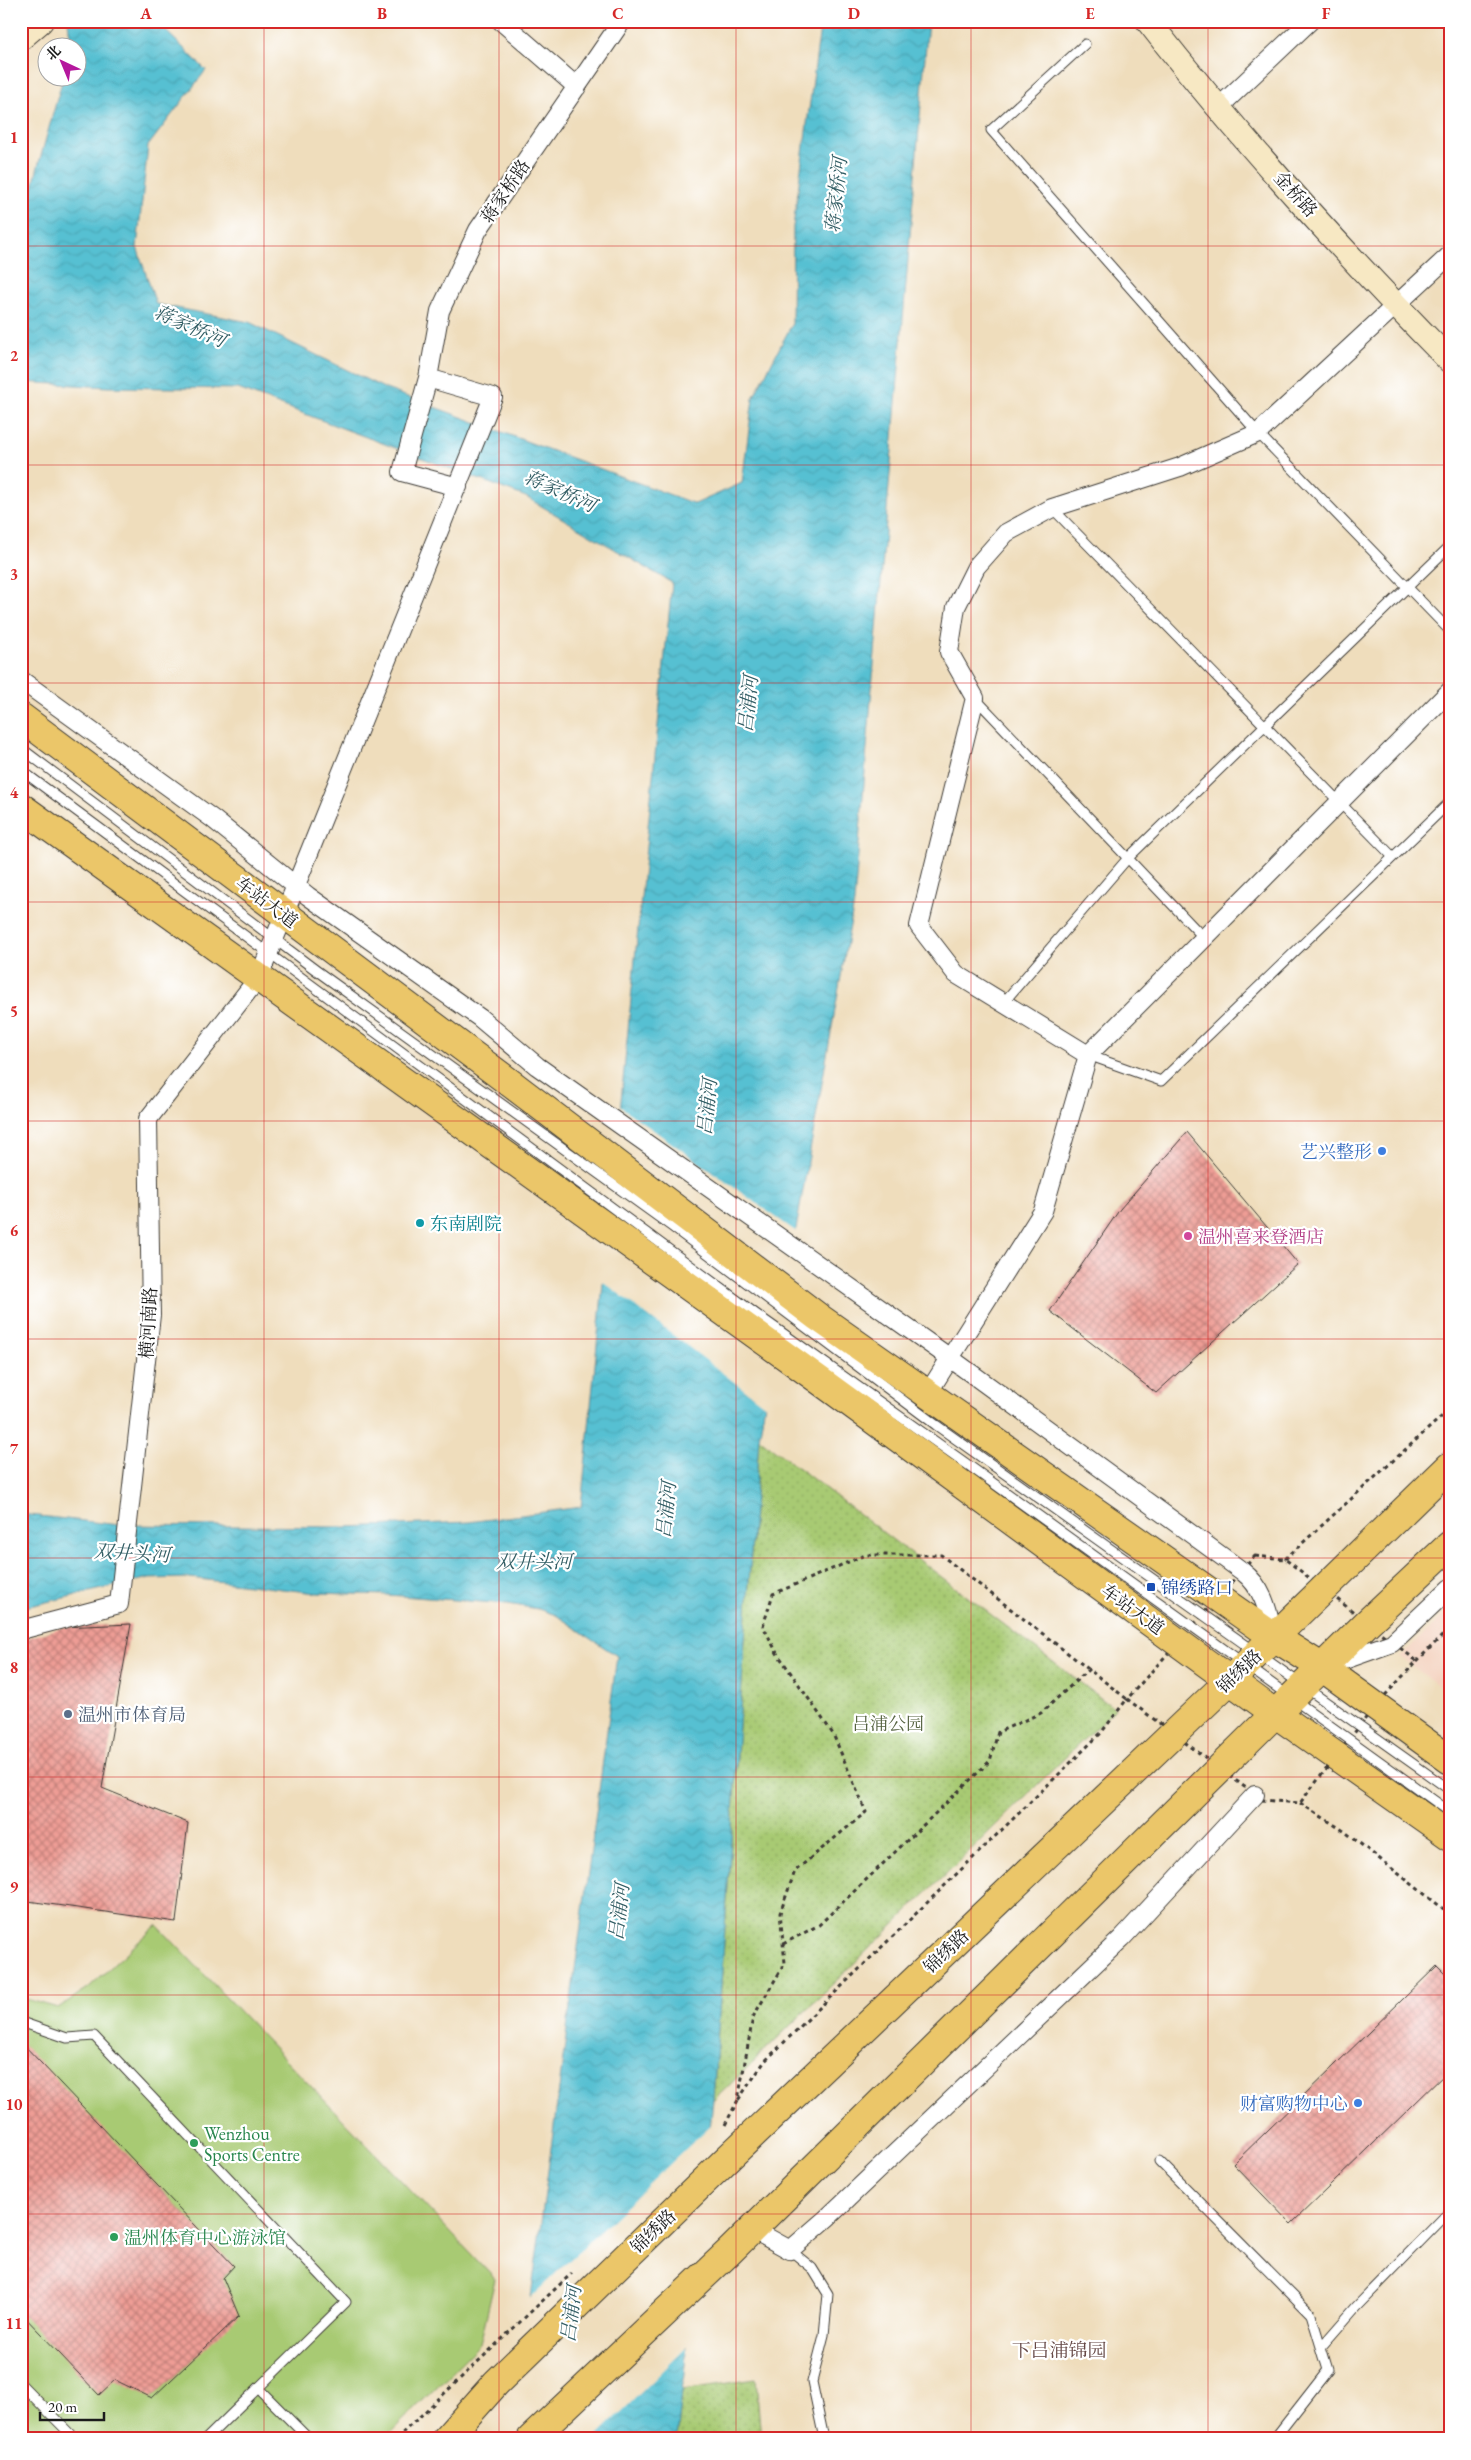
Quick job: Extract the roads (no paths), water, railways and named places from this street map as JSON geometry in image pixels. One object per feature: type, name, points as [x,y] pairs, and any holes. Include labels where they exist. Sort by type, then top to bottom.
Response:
[{"type":"main road","name":"车站大道","points":[[21,717],[475,1132],[818,1380],[1299,1691],[1450,1836]]},
{"type":"main road","name":"车站大道","points":[[21,807],[272,946],[513,1085],[818,1317],[928,1393],[1252,1659],[1299,1691],[1450,1760]]},
{"type":"main road","name":"锦绣路","points":[[446,2439],[496,2384],[724,2162],[1252,1659],[1450,1466]]},
{"type":"main road","points":[[532,2439],[730,2251],[1450,1545]]},
{"type":"street","points":[[21,38],[41,21]]},
{"type":"street","points":[[501,21],[577,87]]},
{"type":"street","name":"蒋家桥路","points":[[458,487],[402,472],[428,378],[440,311],[478,230],[622,21]]},
{"type":"street","name":"金桥路","points":[[1148,21],[1218,108],[1396,306],[1450,361]]},
{"type":"street","points":[[1218,108],[1310,21]]},
{"type":"street","points":[[1088,1055],[956,974],[919,926],[975,698],[950,652],[956,608],[976,567],[1006,533],[1052,508],[1180,467],[1258,433],[1450,255]]},
{"type":"street","name":"横河南路","points":[[21,1630],[120,1604],[151,1315],[148,1119],[272,946],[294,885],[458,487],[493,397],[428,378]]},
{"type":"street","points":[[21,680],[212,819],[294,885],[480,1018],[537,1066],[950,1358],[1250,1577],[1266,1601],[1252,1659]]},
{"type":"street","points":[[928,1393],[1043,1211],[1088,1055],[1450,691]]},
{"type":"street","points":[[1299,1691],[1392,1642],[1450,1588]]},
{"type":"street","points":[[752,2229],[790,2250],[1122,1938],[1255,1795]]},
{"type":"lane","points":[[1085,44],[990,130],[1258,433],[1450,630]]},
{"type":"lane","points":[[1052,508],[1393,857]]},
{"type":"lane","points":[[1004,1003],[1128,858],[1264,724],[1450,546]]},
{"type":"lane","points":[[975,698],[1204,938]]},
{"type":"lane","points":[[21,748],[272,946],[627,1218],[756,1314],[1252,1659]]},
{"type":"lane","points":[[21,770],[671,1226],[762,1296],[1252,1659]]},
{"type":"lane","points":[[1088,1055],[1161,1081],[1450,802]]},
{"type":"lane","points":[[1299,1691],[1450,1790]]},
{"type":"lane","points":[[1299,1691],[1450,1812]]},
{"type":"lane","points":[[21,2022],[67,2038],[94,2036],[346,2302],[206,2439]]},
{"type":"lane","points":[[1159,2161],[1311,2314],[1328,2370],[1274,2439]]},
{"type":"lane","points":[[1321,2347],[1356,2307],[1450,2211]]},
{"type":"lane","points":[[790,2250],[812,2268],[828,2294],[824,2335],[812,2382],[823,2434],[828,2439]]},
{"type":"lane","points":[[21,2384],[75,2439]]},
{"type":"lane","points":[[258,2388],[309,2439]]},
{"type":"water","points":[[68,21],[163,21],[162,27],[206,70],[148,146],[137,247],[156,304],[249,322],[386,389],[695,504],[742,483],[753,398],[792,324],[793,227],[821,21],[928,21],[854,903],[759,1438],[713,2101],[677,2439],[512,2439],[617,1656],[556,1615],[538,1609],[508,1604],[388,1595],[316,1593],[190,1578],[145,1579],[21,1608],[21,1514],[120,1525],[346,1527],[469,1522],[581,1507],[672,583],[526,497],[238,389],[108,387],[21,382],[21,239],[37,170],[60,88],[88,88],[88,38],[70,38]]},
{"type":"place","name":"艺兴整形","points":[[1382,1151]]},
{"type":"place","name":"东南剧院","points":[[420,1223]]},
{"type":"place","name":"温州喜来登酒店","points":[[1188,1236]]},
{"type":"place","name":"锦绣路口","points":[[1151,1587]]},
{"type":"place","name":"温州市体育局","points":[[68,1714]]},
{"type":"place","name":"财富购物中心","points":[[1358,2103]]},
{"type":"place","name":"Wenzhou Sports Centre","points":[[194,2143]]},
{"type":"place","name":"温州体育中心游泳馆","points":[[114,2237]]},
{"type":"district","name":"下吕浦锦园","points":[[1059,2350]]},
{"type":"water label","name":"蒋家桥河","points":[[836,195]]},
{"type":"water label","name":"蒋家桥河","points":[[190,326]]},
{"type":"water label","name":"蒋家桥河","points":[[560,491]]},
{"type":"water label","name":"吕浦河","points":[[748,704]]},
{"type":"water label","name":"吕浦河","points":[[707,1107]]},
{"type":"water label","name":"吕浦河","points":[[666,1510]]},
{"type":"water label","name":"双井头河","points":[[132,1553]]},
{"type":"water label","name":"双井头河","points":[[534,1561]]},
{"type":"water label","name":"吕浦河","points":[[619,1912]]},
{"type":"water label","name":"吕浦河","points":[[571,2314]]},
{"type":"park label","name":"吕浦公园","points":[[888,1723]]}]
